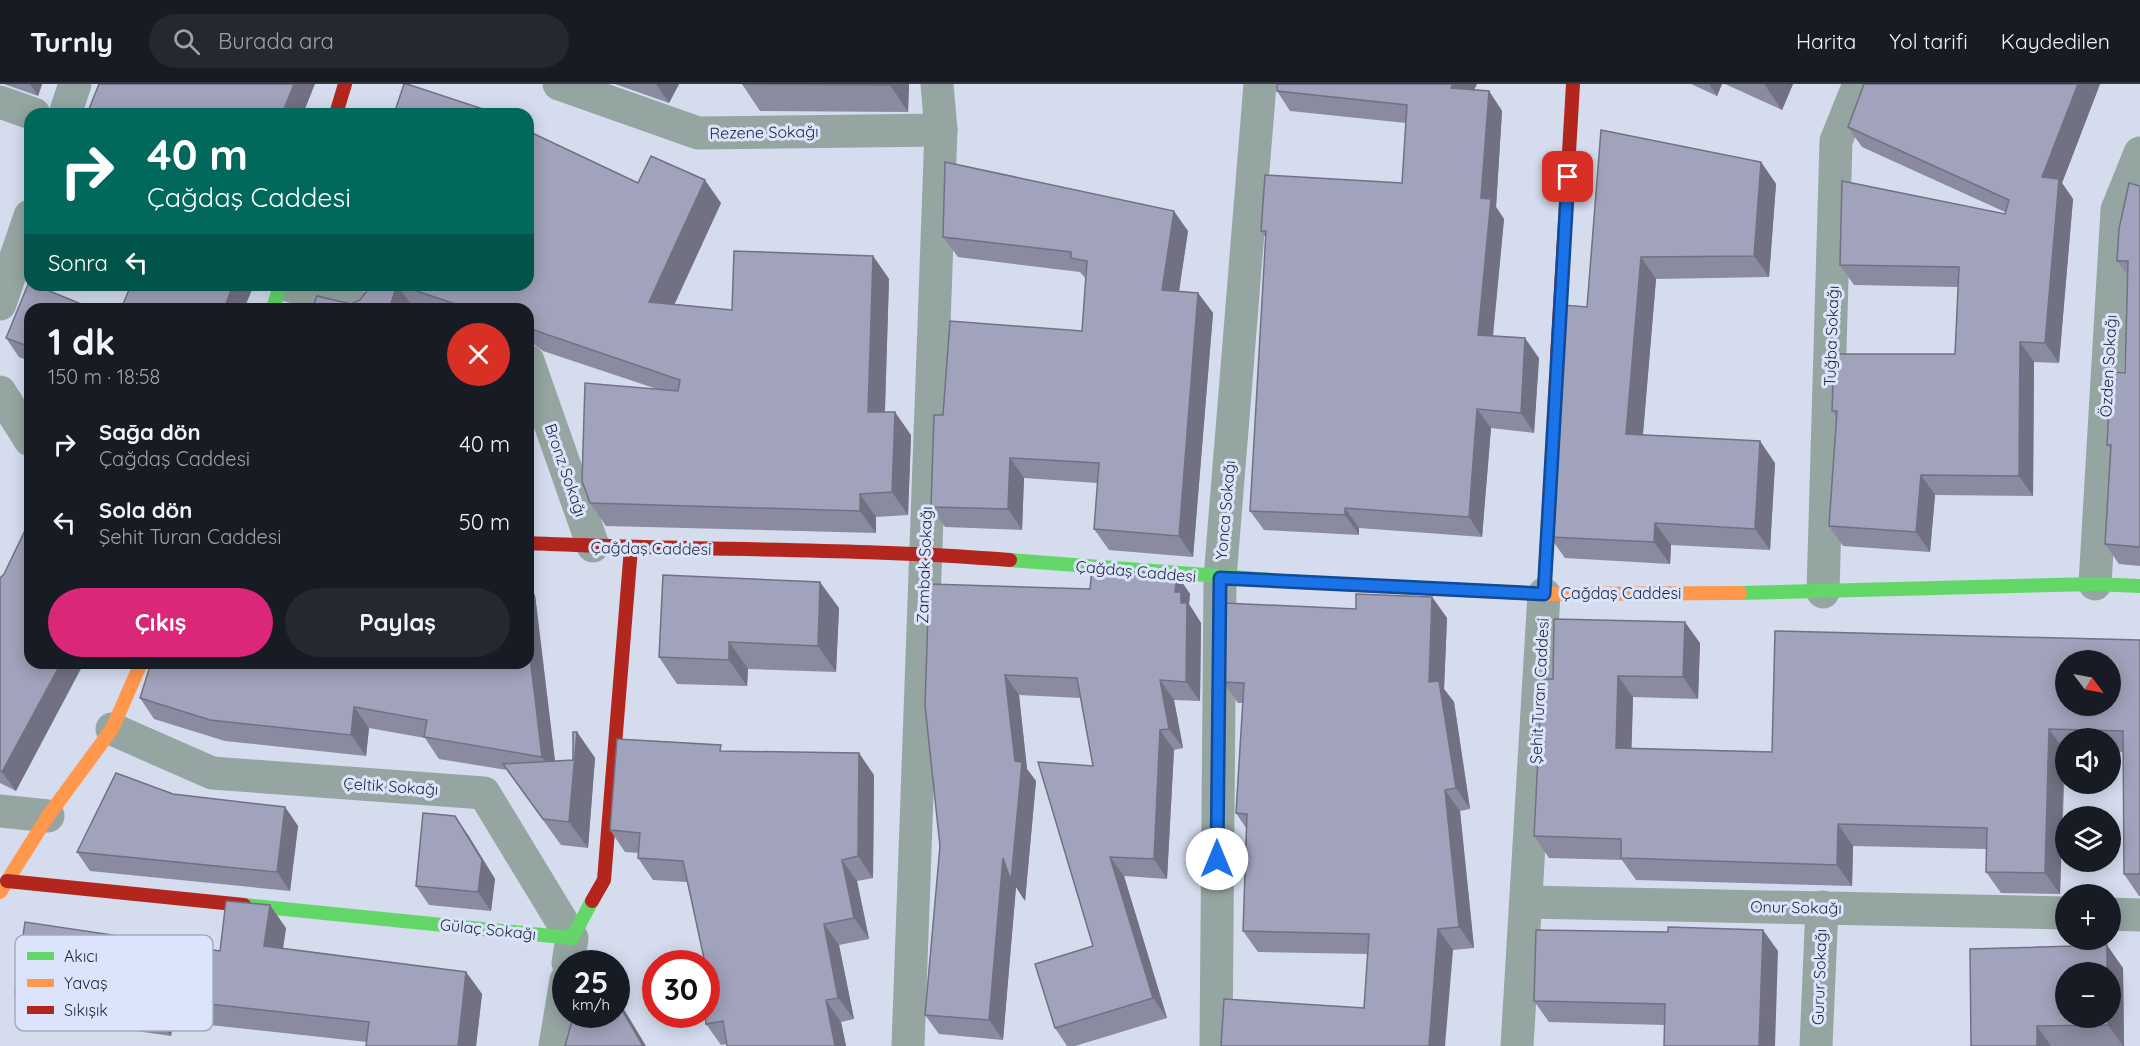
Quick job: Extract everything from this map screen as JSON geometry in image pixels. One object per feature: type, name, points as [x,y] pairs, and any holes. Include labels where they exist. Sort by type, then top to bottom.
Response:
[{"type":"street","points":[[67,108],[75,84]]},
{"type":"street","points":[[338,108],[345,84]]},
{"type":"street","name":"Rezene Sokağı","points":[[559,84],[698,133],[941,130]]},
{"type":"street","name":"Zambak Sokağı","points":[[908,1046],[941,130],[936,84]]},
{"type":"street","name":"Yonca Sokağı","points":[[1216,1046],[1220,578],[1260,84]]},
{"type":"street","name":"Şehit Turan Caddesi","points":[[1517,1046],[1573,84]]},
{"type":"street","name":"Tuğba Sokağı","points":[[1823,592],[1836,141],[1859,84]]},
{"type":"street","points":[[0,102],[24,110]]},
{"type":"street","name":"Özden Sokağı","points":[[2095,584],[2117,210],[2140,153]]},
{"type":"street","points":[[0,304],[24,234]]},
{"type":"street","points":[[307,291],[345,303]]},
{"type":"street","name":"Bronz Sokağı","points":[[534,378],[592,546]]},
{"type":"street","points":[[0,392],[24,430]]},
{"type":"street","name":"Çağdaş Caddesi","points":[[534,543],[631,548],[924,553],[1220,578],[1544,594],[1823,592],[2095,584],[2140,586]]},
{"type":"street","points":[[570,950],[604,880],[631,548]]},
{"type":"street","points":[[3,887],[48,816],[112,729],[138,669]]},
{"type":"street","name":"Çeltik Sokağı","points":[[112,729],[212,773],[484,793],[570,950]]},
{"type":"street","points":[[0,811],[48,816]]},
{"type":"street","name":"Gülaç Sokağı","points":[[3,887],[570,950]]},
{"type":"street","name":"Onur Sokağı","points":[[1527,902],[2055,913]]},
{"type":"street","name":"Gurur Sokağı","points":[[1816,1046],[1822,907]]},
{"type":"street","points":[[2121,914],[2140,915]]},
{"type":"street","points":[[555,1046],[558,1028]]},
{"type":"building","points":[[99,84],[294,84],[284,108],[89,108]]},
{"type":"building","points":[[404,84],[407,84],[480,108],[396,108]]},
{"type":"building","points":[[742,84],[890,84],[890,85]]},
{"type":"building","points":[[1277,84],[1453,84],[1451,88],[1489,91],[1481,198],[1491,199],[1478,335],[1525,338],[1521,413],[1477,409],[1469,517],[1345,508],[1345,515],[1250,511],[1266,231],[1261,231],[1265,175],[1402,183],[1407,105],[1277,91]]},
{"type":"building","points":[[1864,84],[2078,84],[2042,177],[2059,179],[2045,343],[2020,342],[2019,476],[1921,475],[1916,532],[1829,526],[1837,411],[1832,411],[1834,354],[1955,354],[1959,267],[1840,265],[1842,181],[2005,214],[2009,200],[1848,127]]},
{"type":"building","points":[[1601,130],[1761,162],[1754,256],[1641,257],[1626,434],[1760,441],[1755,529],[1655,523],[1654,542],[1550,537],[1563,305],[1587,307]]},
{"type":"building","points":[[534,134],[638,183],[651,156],[705,180],[649,302],[732,310],[734,251],[873,256],[868,412],[895,412],[892,492],[860,494],[860,511],[590,503],[582,481],[585,383],[678,391],[680,380],[534,330],[534,303],[452,303],[417,291],[534,291]]},
{"type":"building","points":[[945,162],[1174,211],[1162,290],[1198,293],[1179,536],[1094,529],[1099,463],[1010,458],[1008,509],[931,507],[934,415],[943,415],[950,321],[1082,331],[1087,261],[1071,258],[1071,252],[943,237]]},
{"type":"building","points":[[2129,183],[2140,186],[2140,547],[2105,544],[2111,445],[2107,445],[2111,372],[2125,373],[2128,261],[2117,261],[2119,229]]},
{"type":"building","points":[[25,291],[50,291],[78,303],[24,303],[24,345],[6,338]]},
{"type":"building","points":[[128,291],[231,291],[226,303],[124,303]]},
{"type":"building","points":[[395,291],[391,303],[353,303],[360,300],[366,292]]},
{"type":"building","points":[[317,296],[347,303],[314,303]]},
{"type":"building","points":[[24,532],[24,669],[58,669],[2,772],[0,771],[0,578]]},
{"type":"building","points":[[1092,568],[1177,575],[1175,592],[1181,592],[1181,603],[1187,603],[1186,682],[1160,680],[1169,729],[1160,730],[1154,859],[1110,857],[1153,998],[1055,1028],[1035,964],[1093,946],[1038,762],[1093,766],[1077,678],[1005,675],[1015,761],[1022,762],[1011,881],[1003,858],[989,1020],[925,1015],[940,846],[925,705],[929,584],[1090,589]]},
{"type":"building","points":[[663,575],[820,582],[818,646],[729,642],[729,660],[659,657]]},
{"type":"building","points":[[1356,594],[1432,597],[1429,682],[1439,681],[1456,788],[1445,790],[1459,927],[1438,929],[1429,1046],[1221,1046],[1224,999],[1364,1008],[1369,934],[1243,931],[1247,814],[1236,813],[1244,683],[1223,682],[1224,603],[1356,609]]},
{"type":"building","points":[[1554,619],[1685,622],[1683,677],[1618,676],[1616,748],[1772,752],[1775,631],[2140,640],[2140,874],[2124,874],[2123,731],[2121,728],[2049,729],[2045,873],[1986,872],[1987,828],[1838,824],[1837,865],[1621,858],[1621,839],[1534,836],[1542,679],[1553,679]]},
{"type":"building","points":[[149,669],[531,669],[542,757],[424,737],[427,720],[354,707],[351,735],[210,720],[140,698]]},
{"type":"building","points":[[573,732],[577,732],[569,822],[543,819],[503,764],[573,760]]},
{"type":"building","points":[[617,739],[721,745],[720,751],[859,753],[858,856],[842,860],[854,918],[824,924],[838,998],[826,1000],[835,1046],[727,1046],[723,1021],[720,1022],[720,950],[702,950],[683,861],[638,858],[640,833],[610,830]]},
{"type":"building","points":[[116,773],[173,794],[285,807],[277,872],[77,852]]},
{"type":"building","points":[[423,813],[455,816],[482,860],[478,892],[416,886]]},
{"type":"building","points":[[226,901],[270,905],[264,946],[466,972],[458,1046],[366,1046],[369,1022],[213,1004],[213,950],[220,951]]},
{"type":"building","points":[[25,922],[112,935],[23,935]]},
{"type":"building","points":[[1668,927],[1763,930],[1759,1046],[1664,1046],[1665,1004],[1534,1001],[1536,930],[1668,932]]},
{"type":"building","points":[[2055,947],[2055,950],[2107,950],[2107,962],[2055,962],[2055,1026],[2037,1026],[2037,1046],[1971,1046],[1970,949]]},
{"type":"building","points":[[630,1024],[643,1046],[565,1046],[570,1028],[630,1028]]},
{"type":"traffic: fast","points":[[275,303],[278,291]]},
{"type":"traffic: fast","points":[[1010,560],[1297,582]]},
{"type":"traffic: fast","points":[[1740,593],[2095,584],[2140,586]]},
{"type":"traffic: fast","points":[[244,905],[572,938],[592,901]]},
{"type":"traffic: slow","points":[[1544,594],[1557,357]]},
{"type":"traffic: slow","points":[[1297,582],[1544,594],[1740,593]]},
{"type":"traffic: slow","points":[[0,892],[48,816],[112,729],[138,669]]},
{"type":"traffic: jam","points":[[338,108],[345,84]]},
{"type":"traffic: jam","points":[[1557,357],[1573,84]]},
{"type":"traffic: jam","points":[[534,543],[890,553],[1010,560]]},
{"type":"traffic: jam","points":[[592,901],[604,880],[631,548]]},
{"type":"traffic: jam","points":[[7,881],[244,905]]},
{"type":"route","points":[[1217,859],[1220,578],[1544,594],[1568,177]]}]
